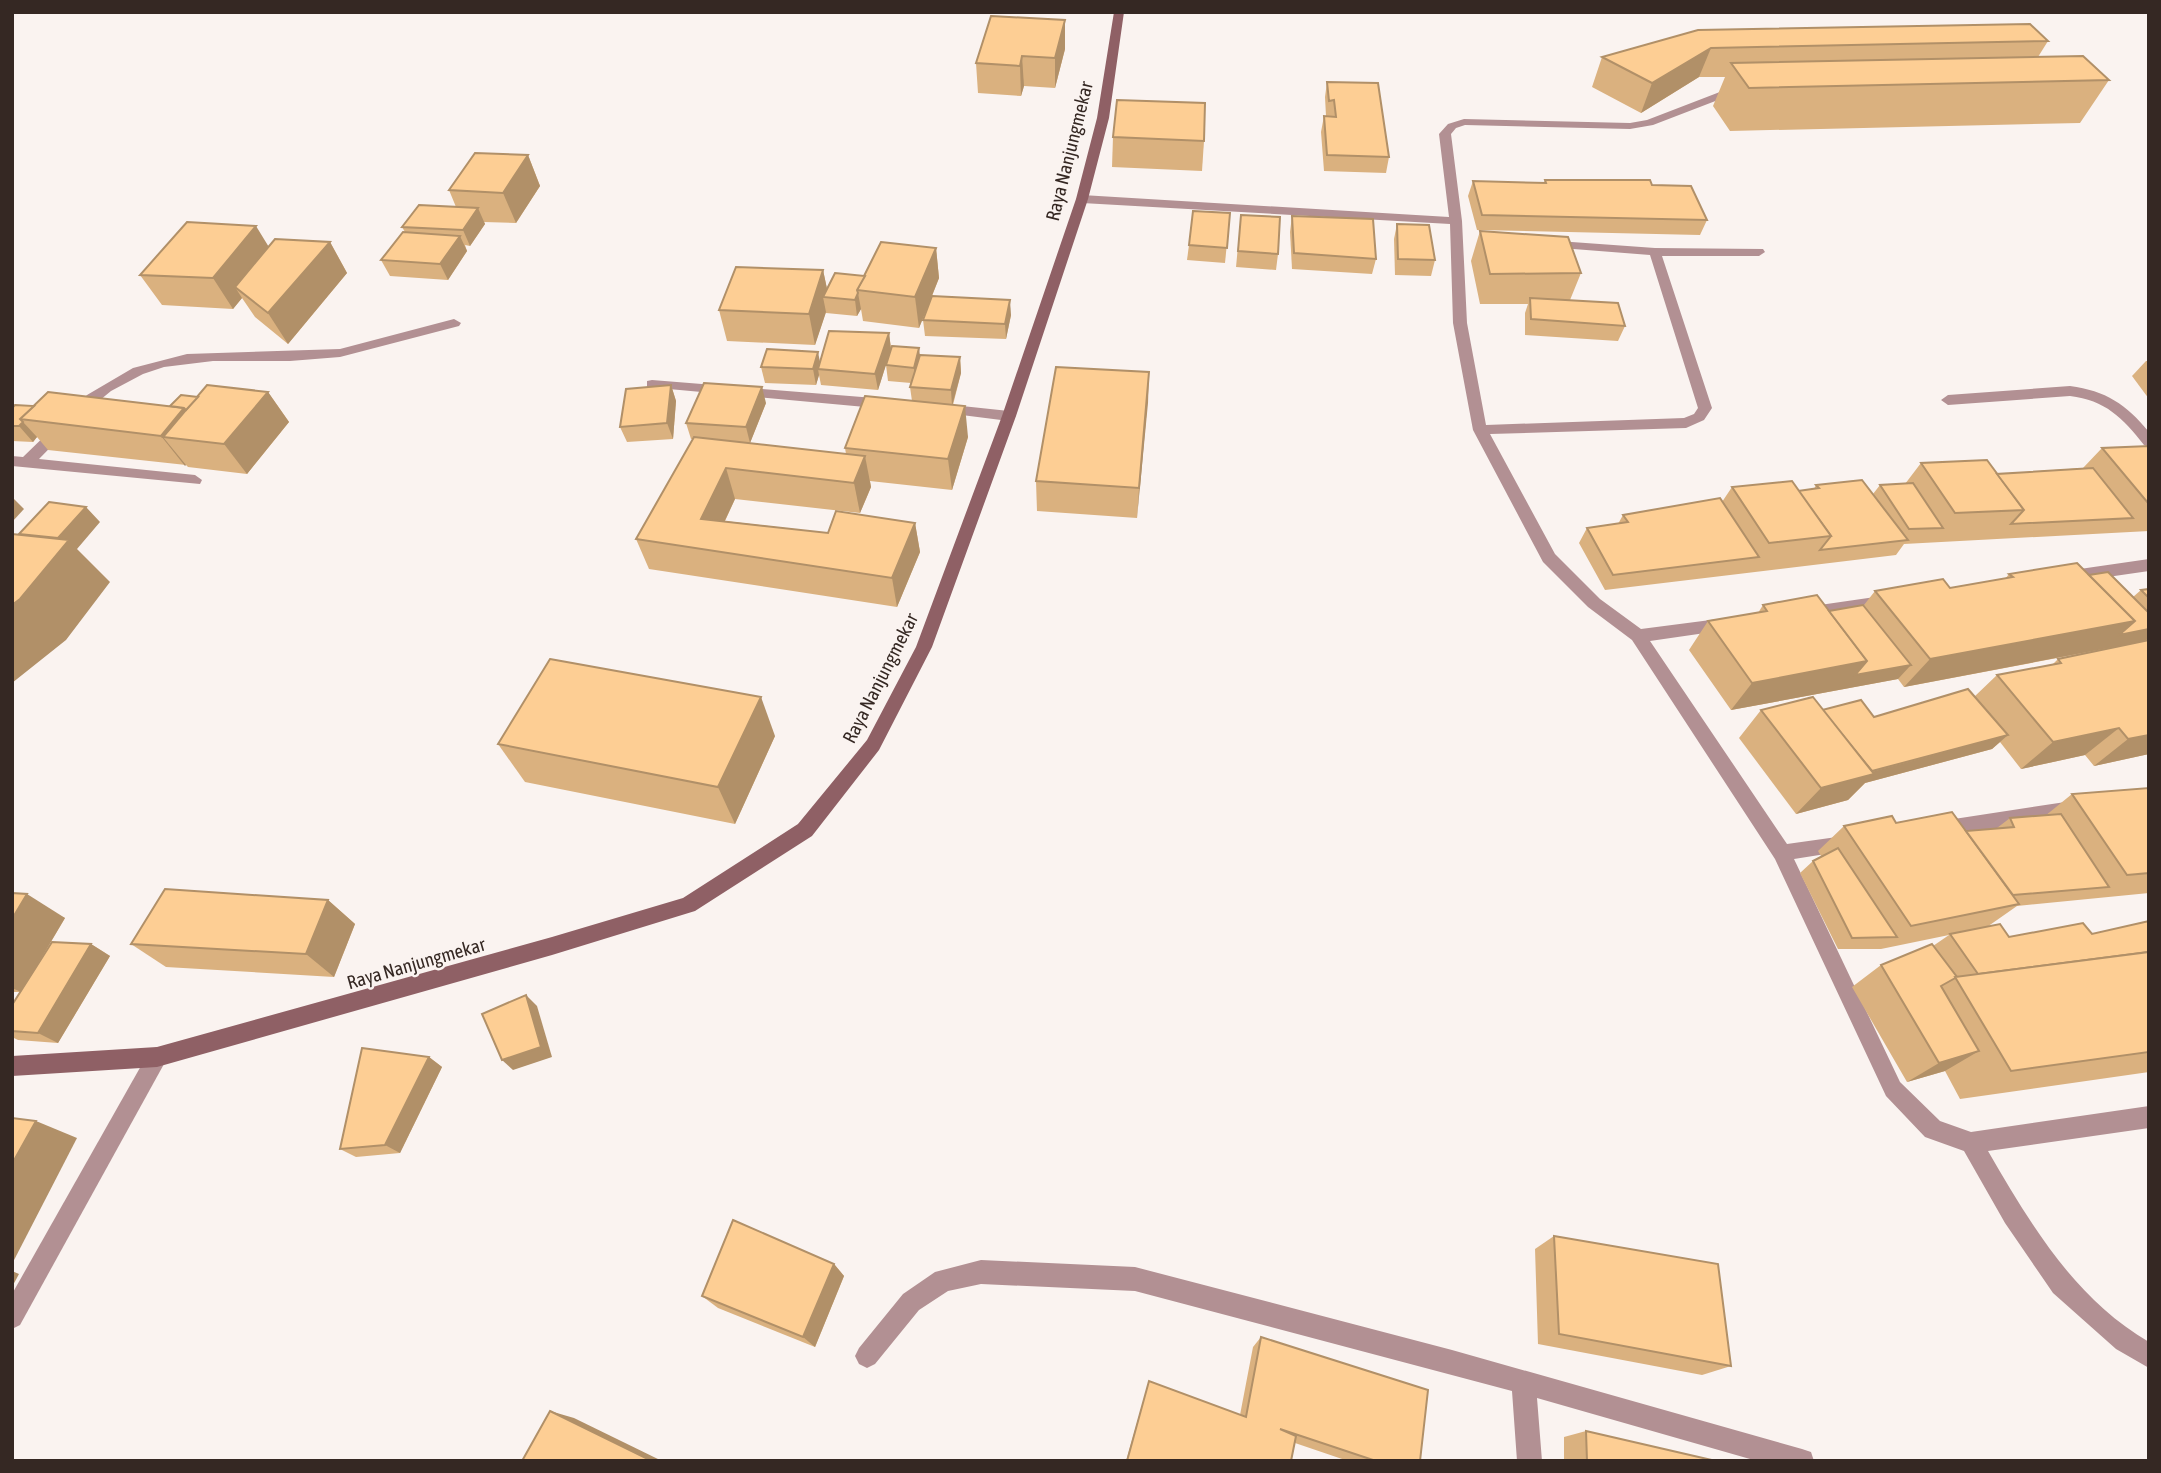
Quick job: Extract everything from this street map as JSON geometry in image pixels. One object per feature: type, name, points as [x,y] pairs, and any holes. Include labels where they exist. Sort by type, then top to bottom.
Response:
[{"type":"street","name":"Raya Nanjungmekar","points":[[12,1066],[157,1057],[552,946],[688,905],[806,830],[873,745],[924,648],[1009,416],[1082,199],[1102,118],[1119,12]]},
{"type":"street","points":[[1755,89],[1730,92],[1649,123],[1630,126],[1464,122],[1452,126],[1445,134],[1462,231],[1460,323],[1480,430],[1549,558],[1594,603],[1637,636],[1782,853],[1893,1089],[1933,1129],[1971,1143],[2149,1116]]},
{"type":"street","points":[[1082,199],[1462,231]]},
{"type":"street","points":[[1540,242],[1655,252],[1759,252]]},
{"type":"street","points":[[1480,430],[1686,423],[1699,416],[1705,408],[1655,252]]},
{"type":"street","points":[[20,462],[89,401],[137,371],[187,360],[340,354],[454,324]]},
{"type":"street","points":[[652,384],[898,405]]},
{"type":"street","points":[[1948,400],[2070,391],[2089,393],[2104,397],[2121,407],[2149,442]]},
{"type":"street","points":[[926,408],[1009,416]]},
{"type":"street","points":[[20,462],[195,480]]},
{"type":"street","points":[[2052,579],[2149,565]]},
{"type":"street","points":[[1790,615],[1900,600]]},
{"type":"street","points":[[1637,636],[1748,621]]},
{"type":"street","points":[[1918,833],[2094,806]]},
{"type":"street","points":[[1782,853],[1863,841]]},
{"type":"street","points":[[12,1317],[157,1057]]},
{"type":"street","points":[[1971,1143],[2013,1215],[2061,1285],[2124,1341],[2149,1356]]},
{"type":"street","points":[[867,1356],[911,1302],[943,1280],[981,1272],[1135,1279],[1802,1461]]},
{"type":"street","points":[[1523,1383],[1530,1461]]},
{"type":"building","points":[[991,16],[1065,20],[1055,58],[1022,56],[1020,66],[976,63]]},
{"type":"building","points":[[2030,24],[2048,41],[1711,48],[1652,83],[1602,57],[1698,30]]},
{"type":"building","points":[[2083,56],[2109,80],[1749,88],[1731,63]]},
{"type":"building","points":[[1327,82],[1378,83],[1389,157],[1327,155],[1324,116],[1336,117],[1334,100],[1329,101]]},
{"type":"building","points":[[1117,100],[1205,103],[1204,141],[1113,137]]},
{"type":"building","points":[[475,153],[528,155],[503,193],[449,190]]},
{"type":"building","points":[[1545,180],[1650,180],[1652,185],[1691,186],[1707,220],[1482,215],[1473,181],[1546,183]]},
{"type":"building","points":[[419,205],[478,208],[463,230],[402,227]]},
{"type":"building","points":[[1193,211],[1230,213],[1227,248],[1189,245]]},
{"type":"building","points":[[1241,215],[1280,217],[1278,254],[1238,251]]},
{"type":"building","points":[[1292,216],[1373,219],[1376,259],[1294,253]]},
{"type":"building","points":[[187,222],[256,226],[213,278],[140,275]]},
{"type":"building","points":[[1397,224],[1429,225],[1435,260],[1398,259]]},
{"type":"building","points":[[1480,231],[1568,237],[1581,273],[1490,274]]},
{"type":"building","points":[[403,232],[460,236],[440,264],[381,260]]},
{"type":"building","points":[[275,239],[330,242],[268,313],[235,287]]},
{"type":"building","points":[[881,242],[936,248],[915,297],[857,290]]},
{"type":"building","points":[[736,267],[823,270],[809,314],[719,310]]},
{"type":"building","points":[[835,273],[865,276],[855,300],[823,297]]},
{"type":"building","points":[[932,296],[1010,300],[1005,324],[923,320]]},
{"type":"building","points":[[1530,298],[1618,303],[1625,326],[1531,319]]},
{"type":"building","points":[[829,331],[889,333],[875,374],[818,369]]},
{"type":"building","points":[[892,346],[919,348],[914,368],[886,365]]},
{"type":"building","points":[[767,349],[818,352],[813,369],[761,367]]},
{"type":"building","points":[[920,355],[960,357],[951,390],[910,387]]},
{"type":"building","points":[[1056,367],[1149,372],[1139,488],[1036,481]]},
{"type":"building","points":[[704,383],[762,387],[746,427],[686,423]]},
{"type":"building","points":[[207,385],[268,392],[224,444],[163,437]]},
{"type":"building","points":[[671,385],[667,423],[620,427],[626,389]]},
{"type":"building","points":[[48,392],[184,408],[161,436],[20,419]]},
{"type":"building","points":[[181,395],[198,397],[186,410],[170,406]]},
{"type":"building","points":[[865,396],[965,406],[948,459],[845,448]]},
{"type":"building","points":[[15,405],[34,406],[20,419],[23,422],[19,426],[12,426],[12,408]]},
{"type":"building","points":[[694,437],[865,456],[854,483],[726,468],[701,519],[828,533],[836,511],[915,523],[892,578],[636,539]]},
{"type":"building","points":[[2149,446],[2149,503],[2148,503],[2102,448]]},
{"type":"building","points":[[1987,460],[2024,510],[1955,513],[1921,463]]},
{"type":"building","points":[[2093,468],[2133,518],[2011,524],[2024,510],[1997,474]]},
{"type":"building","points":[[1862,480],[1908,540],[1820,550],[1831,536],[1798,491],[1819,488],[1816,485]]},
{"type":"building","points":[[1792,481],[1831,536],[1769,543],[1732,487]]},
{"type":"building","points":[[1913,483],[1943,528],[1909,529],[1880,485]]},
{"type":"building","points":[[1720,498],[1759,557],[1613,575],[1587,528],[1628,522],[1623,515]]},
{"type":"building","points":[[49,502],[86,507],[58,538],[19,534]]},
{"type":"building","points":[[12,534],[69,540],[12,605]]},
{"type":"building","points":[[2077,563],[2135,621],[1930,659],[1875,591],[1943,579],[1950,588],[2013,577],[2009,574]]},
{"type":"building","points":[[2108,572],[2149,613],[2149,629],[2119,635],[2135,621],[2089,575]]},
{"type":"building","points":[[2149,589],[2149,598],[2141,590]]},
{"type":"building","points":[[1817,595],[1867,661],[1752,683],[1708,621],[1767,611],[1763,605]]},
{"type":"building","points":[[1863,605],[1911,665],[1855,675],[1867,661],[1829,611]]},
{"type":"building","points":[[2149,640],[2149,735],[2128,739],[2119,728],[2053,742],[1997,675],[2061,663],[2058,659]]},
{"type":"building","points":[[550,659],[761,697],[718,787],[498,744]]},
{"type":"building","points":[[1968,689],[2008,735],[1872,771],[1822,710],[1861,700],[1874,717]]},
{"type":"building","points":[[1813,697],[1874,774],[1821,788],[1761,710]]},
{"type":"building","points":[[2149,788],[2149,873],[2127,875],[2072,794]]},
{"type":"building","points":[[1952,812],[2019,904],[1911,926],[1844,826],[1892,816],[1896,823]]},
{"type":"building","points":[[2061,814],[2109,887],[2013,895],[1966,831],[2014,827],[2010,818]]},
{"type":"building","points":[[1838,848],[1897,937],[1852,938],[1813,861]]},
{"type":"building","points":[[165,889],[328,900],[306,954],[131,944]]},
{"type":"building","points":[[12,893],[27,894],[12,919]]},
{"type":"building","points":[[2149,921],[2149,952],[1978,974],[1950,934],[2000,924],[2009,937],[2083,923],[2092,934]]},
{"type":"building","points":[[52,942],[91,944],[38,1033],[12,1031],[12,1005]]},
{"type":"building","points":[[1932,944],[1957,977],[1941,986],[1979,1051],[1939,1063],[1881,965]]},
{"type":"building","points":[[2149,952],[2149,1052],[2011,1071],[1955,977]]},
{"type":"building","points":[[526,995],[541,1047],[502,1060],[482,1014]]},
{"type":"building","points":[[362,1048],[429,1057],[385,1145],[340,1149]]},
{"type":"building","points":[[12,1118],[36,1121],[12,1164]]},
{"type":"building","points":[[733,1220],[834,1264],[803,1337],[702,1296]]},
{"type":"building","points":[[1554,1236],[1718,1264],[1731,1366],[1559,1334]]},
{"type":"building","points":[[1261,1337],[1428,1390],[1420,1461],[1376,1461],[1280,1429],[1296,1436],[1291,1461],[1127,1461],[1149,1381],[1246,1417]]},
{"type":"building","points":[[550,1411],[652,1461],[522,1461]]},
{"type":"building","points":[[1586,1431],[1716,1461],[1587,1461]]}]
